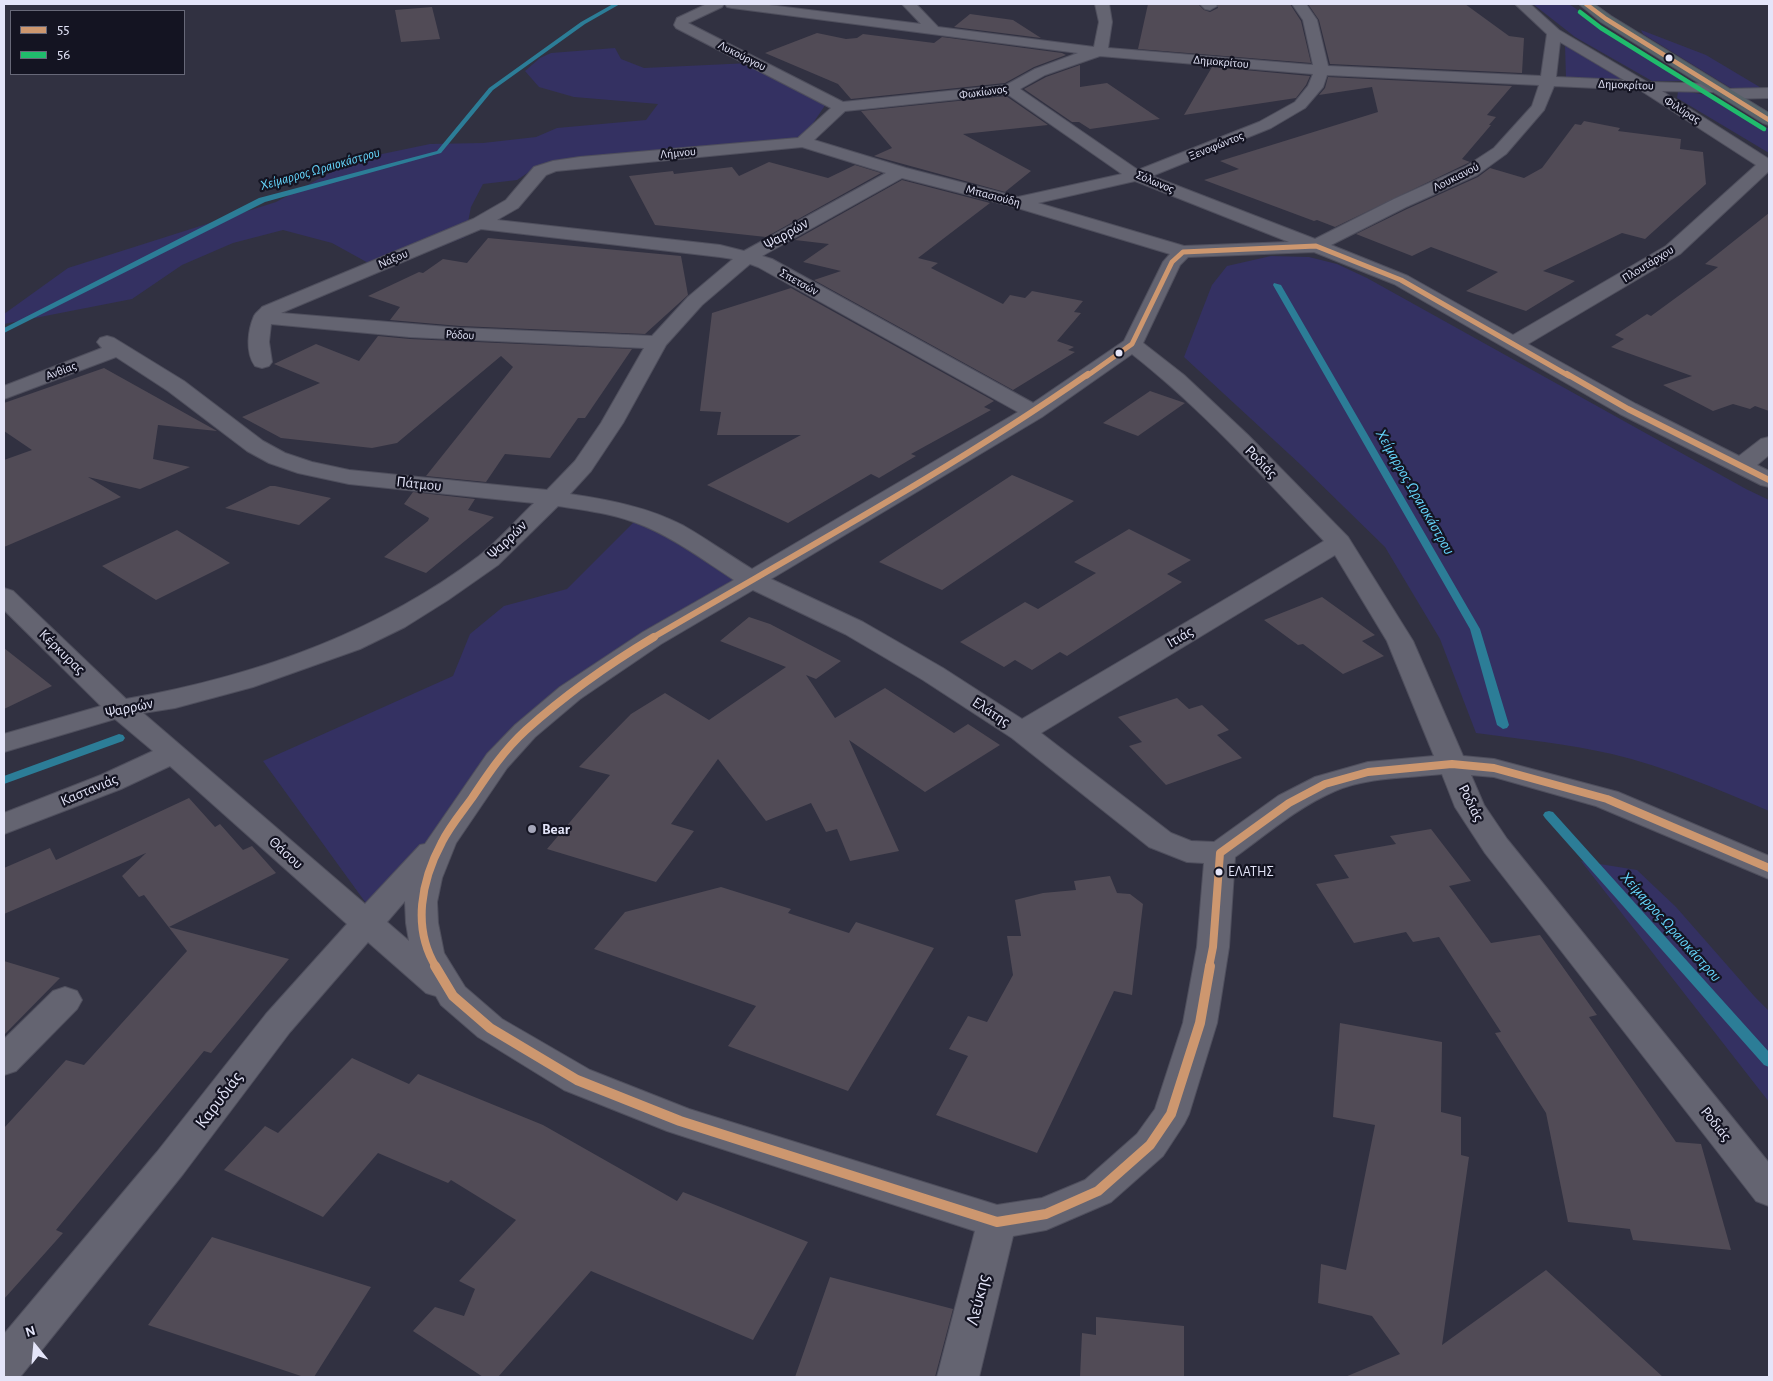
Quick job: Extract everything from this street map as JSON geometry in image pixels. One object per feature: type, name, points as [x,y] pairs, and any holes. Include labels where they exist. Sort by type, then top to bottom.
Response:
[{"type":"main road","points":[[1586,4],[1606,20],[1769,120]]},
{"type":"street","name":"Λυκούργου","points":[[717,4],[682,21],[681,25],[840,107]]},
{"type":"street","name":"Δημοκρίτου","points":[[732,4],[1100,52],[1322,70],[1769,93]]},
{"type":"street","points":[[909,4],[933,29]]},
{"type":"street","points":[[1100,52],[1106,24],[1105,10],[1102,4]]},
{"type":"street","points":[[1299,4],[1306,11],[1310,20],[1322,70]]},
{"type":"street","name":"Φιλύρας","points":[[1522,4],[1554,33],[1644,86],[1768,165]]},
{"type":"street","name":"Λουκιανού","points":[[1316,246],[1478,166],[1500,151],[1522,128],[1539,106],[1548,82],[1554,33]]},
{"type":"street","name":"Φωκίωνος","points":[[840,107],[1010,89],[1040,72],[1071,60],[1100,52]]},
{"type":"street","name":"Ξενοφώντος","points":[[1017,202],[1136,176],[1181,160],[1266,125],[1300,105],[1315,87],[1322,70]]},
{"type":"street","name":"Σόλωνος","points":[[1010,89],[1136,176],[1402,280],[1628,409],[1769,480]]},
{"type":"street","points":[[803,142],[840,107]]},
{"type":"street","name":"Μπασιούδη","points":[[803,142],[900,172],[1017,202],[1183,252],[1316,246]]},
{"type":"street","name":"Λήμνου","points":[[553,166],[803,142]]},
{"type":"street","name":"Πλουτάρχου","points":[[1514,343],[1672,250],[1768,165]]},
{"type":"street","name":"Νάξου","points":[[263,317],[269,311],[479,223],[512,204],[540,171],[553,166]]},
{"type":"street","name":"Ψαρρών","points":[[4,743],[120,709],[175,699],[243,681],[351,643],[413,610],[482,565],[553,498],[583,466],[607,430],[657,342],[695,301],[747,256],[900,172]]},
{"type":"street","name":"Σπετσών","points":[[479,223],[680,245],[747,256],[765,263],[1034,412]]},
{"type":"street","points":[[453,996],[428,954],[422,924],[421,902],[426,878],[442,841],[497,761],[525,731],[570,693],[652,638],[750,579],[890,499],[1034,412],[1132,344],[1172,262],[1183,252]]},
{"type":"street","points":[[262,362],[258,350],[263,317]]},
{"type":"street","name":"Ρόδου","points":[[263,317],[379,330],[457,335],[657,342]]},
{"type":"street","name":"Ροδιάς","points":[[1132,344],[1177,379],[1339,542],[1400,641],[1470,806],[1496,846],[1769,1190]]},
{"type":"street","name":"Πάτμου","points":[[112,346],[176,386],[255,446],[277,458],[306,468],[349,477],[553,498],[614,508],[643,517],[675,531],[750,579]]},
{"type":"street","name":"Ανθίας","points":[[4,393],[112,346]]},
{"type":"street","points":[[1741,466],[1769,444]]},
{"type":"street","name":"Ιτιάς","points":[[1022,732],[1339,542]]},
{"type":"street","name":"Ελάτης","points":[[750,579],[854,628],[933,674],[1022,732],[1160,840],[1187,850],[1220,853]]},
{"type":"street","name":"Κέρκυρας","points":[[4,596],[120,709]]},
{"type":"street","name":"Θάσου","points":[[120,709],[490,1028],[577,1080],[680,1121],[997,1222]]},
{"type":"street","name":"Καστανιάς","points":[[4,824],[110,782],[173,753]]},
{"type":"street","points":[[997,1222],[1046,1214],[1098,1191],[1150,1145],[1171,1114],[1200,1023],[1214,947],[1220,853],[1288,803],[1325,784],[1368,772],[1452,764],[1494,768],[1607,798],[1769,868]]},
{"type":"street","name":"Καρυδιάς","points":[[4,1366],[170,1163],[278,1022],[366,922],[442,841]]},
{"type":"street","points":[[4,1061],[65,1000]]},
{"type":"street","name":"Λεύκης","points":[[958,1377],[997,1222]]},
{"type":"shaded area","points":[[1533,4],[1569,4],[1683,81],[1652,81],[1575,37]]},
{"type":"shaded area","points":[[1641,30],[1706,55],[1763,89],[1736,90],[1729,87],[1643,34]]},
{"type":"shaded area","points":[[1565,45],[1625,80],[1566,78]]},
{"type":"shaded area","points":[[615,48],[621,59],[644,68],[750,63],[830,98],[799,144],[535,168],[517,180],[483,184],[471,207],[465,237],[381,270],[332,243],[283,230],[233,243],[182,265],[132,299],[4,324],[4,314],[68,268],[276,202],[343,166],[382,154],[430,144],[483,143],[536,137],[557,128],[646,120],[658,104],[574,97],[539,87],[525,71],[540,58],[551,53]]},
{"type":"shaded area","points":[[1683,91],[1712,96],[1769,129],[1769,153],[1677,98],[1678,92]]},
{"type":"shaded area","points":[[1271,256],[1309,257],[1337,264],[1367,278],[1769,500],[1769,811],[1692,779],[1632,759],[1578,747],[1476,733],[1440,639],[1385,547],[1301,465],[1184,357],[1212,285],[1227,266]]},
{"type":"shaded area","points":[[637,519],[683,543],[737,579],[573,685],[376,917],[263,761],[453,676],[470,634],[504,606],[567,589]]},
{"type":"shaded area","points":[[1581,861],[1637,870],[1676,907],[1769,1011],[1769,1102]]},
{"type":"building","points":[[1148,4],[1198,4],[1204,10],[1210,12],[1218,8],[1217,4],[1290,4],[1301,21],[1311,63],[1138,49]]},
{"type":"building","points":[[1308,4],[1465,4],[1509,36],[1524,38],[1522,73],[1330,64],[1319,20]]},
{"type":"building","points":[[432,7],[440,39],[401,42],[395,10]]},
{"type":"building","points":[[970,14],[1013,20],[1041,38],[954,27]]},
{"type":"building","points":[[817,33],[846,39],[857,38],[863,34],[934,43],[942,37],[1066,55],[1034,67],[1005,83],[851,99],[838,84],[765,53]]},
{"type":"building","points":[[1080,65],[1080,87],[1107,83],[1160,119],[1090,129],[1079,122],[1072,122],[1024,89],[1046,77]]},
{"type":"building","points":[[1212,67],[1310,76],[1296,98],[1184,115]]},
{"type":"building","points":[[1328,77],[1512,86],[1487,115],[1496,117],[1489,125],[1491,125],[1462,159],[1470,162],[1335,227],[1204,180],[1239,169],[1220,161],[1378,112],[1372,87],[1319,95],[1325,88]]},
{"type":"building","points":[[1006,96],[1048,125],[963,134],[1031,171],[1005,192],[874,156],[892,148],[861,111]]},
{"type":"building","points":[[1584,121],[1620,128],[1618,131],[1681,139],[1680,149],[1703,152],[1706,184],[1645,239],[1622,233],[1543,271],[1575,281],[1526,311],[1466,291],[1498,272],[1431,247],[1412,256],[1356,234],[1478,177],[1490,168],[1524,178],[1542,168],[1575,124],[1581,125]]},
{"type":"building","points":[[769,162],[828,178],[855,165],[881,173],[766,237],[655,225],[629,176],[673,171],[674,174],[732,167],[739,176]]},
{"type":"building","points":[[902,180],[990,203],[918,258],[938,263],[931,268],[1003,304],[1010,295],[1025,298],[1032,291],[1083,301],[1074,312],[1081,313],[1057,341],[1074,347],[1068,350],[1075,352],[1013,390],[814,280],[841,271],[803,262],[829,244],[795,240]]},
{"type":"building","points":[[1769,213],[1769,411],[1755,406],[1750,409],[1733,404],[1713,411],[1663,385],[1692,376],[1611,347],[1624,339],[1615,335],[1647,314],[1651,316],[1718,267],[1705,264]]},
{"type":"building","points":[[488,238],[681,256],[688,295],[645,334],[460,326],[390,320],[400,307],[368,296],[419,272],[423,273],[443,259],[467,263]]},
{"type":"building","points":[[791,288],[994,401],[984,407],[991,410],[911,454],[916,456],[879,478],[871,474],[788,523],[707,485],[801,435],[717,435],[721,412],[700,411],[712,313]]},
{"type":"building","points":[[378,336],[632,349],[585,418],[578,418],[550,458],[505,454],[486,482],[426,476],[513,367],[501,356],[397,443],[372,448],[281,438],[242,417],[320,383],[274,364],[316,344],[359,361]]},
{"type":"building","points":[[104,368],[217,431],[158,425],[153,459],[190,467],[140,489],[88,477],[121,497],[4,547],[4,460],[32,450],[4,431],[4,403]]},
{"type":"building","points":[[1150,391],[1185,403],[1138,436],[1103,423]]},
{"type":"building","points":[[1012,475],[1074,501],[942,590],[879,562]]},
{"type":"building","points":[[270,486],[331,498],[299,525],[225,508]]},
{"type":"building","points":[[413,492],[475,499],[468,510],[494,517],[426,573],[384,557],[428,521],[429,518],[404,504]]},
{"type":"building","points":[[1129,529],[1191,560],[1167,574],[1182,582],[1067,656],[1060,652],[1032,670],[1015,660],[1004,667],[960,642],[1025,602],[1038,609],[1096,573],[1074,562]]},
{"type":"building","points":[[177,530],[230,563],[156,600],[102,566]]},
{"type":"building","points":[[1322,597],[1375,635],[1362,641],[1384,656],[1343,674],[1303,644],[1298,645],[1264,620]]},
{"type":"building","points":[[749,617],[770,624],[841,661],[816,679],[806,675],[835,718],[885,688],[954,733],[968,724],[1000,745],[925,792],[849,740],[899,851],[850,861],[837,829],[826,832],[811,803],[766,821],[718,759],[671,824],[694,831],[656,882],[547,849],[610,775],[579,767],[631,714],[665,693],[709,720],[786,667],[720,641]]},
{"type":"building","points":[[4,648],[52,686],[4,709]]},
{"type":"building","points":[[1177,698],[1189,709],[1202,705],[1229,730],[1217,735],[1242,758],[1166,785],[1129,746],[1142,742],[1118,717]]},
{"type":"building","points":[[189,798],[215,827],[220,824],[243,850],[252,846],[276,873],[169,927],[289,959],[211,1053],[204,1051],[56,1230],[63,1233],[4,1299],[4,1128],[66,1060],[84,1065],[187,951],[144,895],[139,897],[122,876],[146,853],[4,914],[4,868],[50,848],[56,860]]},
{"type":"building","points":[[1431,829],[1471,881],[1449,886],[1491,943],[1540,935],[1597,1015],[1589,1017],[1676,1142],[1701,1144],[1731,1250],[1633,1240],[1630,1229],[1568,1222],[1546,1113],[1495,1033],[1501,1032],[1439,937],[1413,942],[1406,932],[1354,943],[1316,884],[1349,878],[1334,855],[1396,844],[1390,836]]},
{"type":"building","points":[[1110,876],[1117,893],[1130,894],[1143,904],[1132,995],[1114,991],[1037,1153],[936,1115],[968,1056],[949,1049],[968,1016],[987,1022],[1013,975],[1007,936],[1021,936],[1015,900],[1043,893],[1076,890],[1074,881]]},
{"type":"building","points":[[721,887],[791,909],[788,913],[849,933],[856,922],[934,948],[848,1091],[728,1046],[756,1006],[594,949],[625,912]]},
{"type":"building","points":[[4,961],[60,978],[4,1035]]},
{"type":"building","points":[[1340,1023],[1442,1042],[1441,1112],[1461,1117],[1461,1155],[1469,1157],[1442,1345],[1546,1270],[1663,1377],[1345,1377],[1400,1354],[1372,1316],[1318,1303],[1321,1264],[1346,1270],[1375,1125],[1333,1117]]},
{"type":"building","points":[[352,1058],[409,1084],[418,1074],[543,1125],[677,1201],[683,1192],[808,1242],[753,1340],[591,1271],[498,1377],[483,1377],[413,1331],[435,1307],[464,1316],[475,1289],[459,1281],[516,1220],[451,1180],[448,1183],[378,1153],[323,1217],[224,1170],[265,1126],[278,1133]]},
{"type":"building","points":[[212,1237],[371,1287],[314,1377],[304,1377],[148,1325]]},
{"type":"building","points":[[830,1277],[953,1309],[935,1377],[795,1377]]},
{"type":"building","points":[[1096,1317],[1184,1326],[1184,1377],[1080,1377],[1082,1333],[1096,1335]]},
{"type":"waterway","name":"Χείμαρρος Ωραιοκάστρου","points":[[4,331],[262,200],[439,152],[491,89],[583,23],[617,4]]},
{"type":"waterway","name":"Χείμαρρος Ωραιοκάστρου","points":[[1277,285],[1475,629],[1503,725]]},
{"type":"waterway","name":"Χείμαρρος Ωραιοκάστρου","points":[[4,780],[119,738]]},
{"type":"waterway","name":"Χείμαρρος Ωραιοκάστρου","points":[[1549,815],[1769,1061]]},
{"type":"transit line","name":"55","points":[[1586,4],[1606,19],[1769,120]]},
{"type":"transit line","name":"56","points":[[1580,12],[1601,28],[1764,129]]},
{"type":"transit line","name":"55","points":[[1769,480],[1628,409],[1401,280],[1316,246],[1183,252],[1172,262],[1132,344],[1034,412],[890,499],[652,638],[570,693],[525,731],[497,761],[442,841],[426,878],[421,902],[422,923],[428,954],[453,996],[490,1028],[577,1080],[680,1121],[997,1222],[1046,1214],[1098,1191],[1150,1145],[1171,1114],[1200,1023],[1213,947],[1220,853],[1289,803],[1325,784],[1368,772],[1452,764],[1494,768],[1607,799],[1769,868]]},
{"type":"place","name":"Bear","points":[[532,829]]},
{"type":"place","name":"ΕΛΑΤΗΣ","points":[[1219,872]]}]
